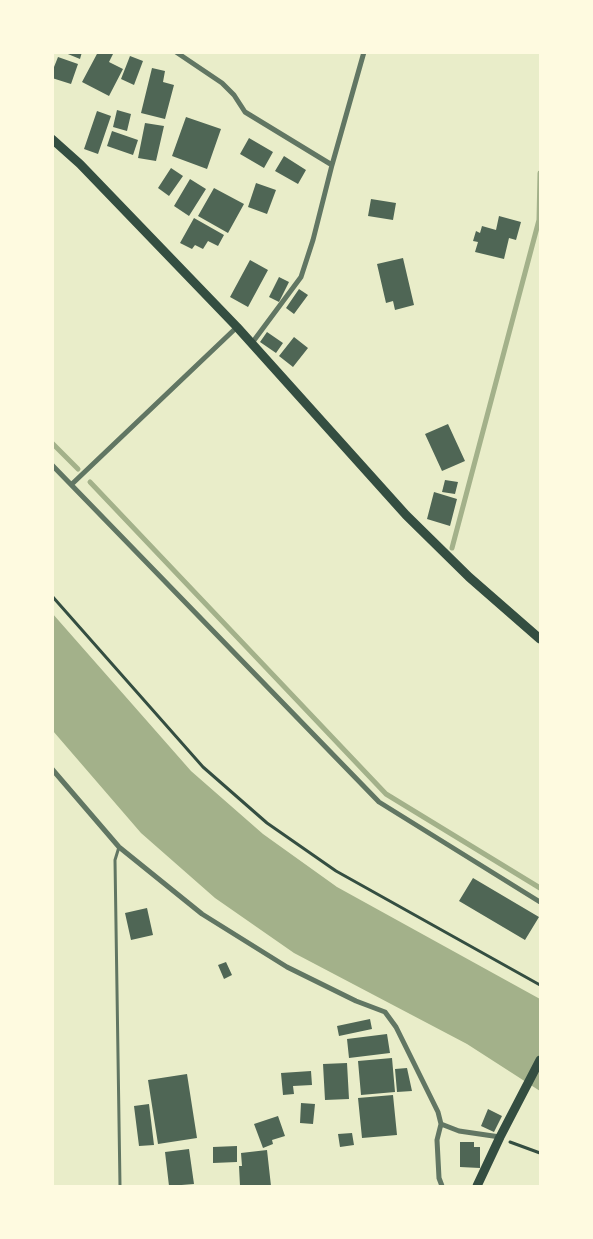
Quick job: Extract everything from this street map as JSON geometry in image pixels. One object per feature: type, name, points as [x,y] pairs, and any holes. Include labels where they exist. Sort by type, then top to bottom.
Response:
[{"type":"main road","points":[[52,139],[86,171],[237,327],[406,515],[468,577],[540,639]]},
{"type":"main road","points":[[477,1186],[540,1060]]},
{"type":"street","points":[[176,52],[222,83],[234,95],[245,112],[332,165]]},
{"type":"street","points":[[252,343],[301,277],[313,240],[364,52]]},
{"type":"street","points":[[72,484],[237,327]]},
{"type":"street","points":[[52,465],[379,802],[540,902]]},
{"type":"street","points":[[52,769],[119,847],[202,914],[287,967],[356,1001],[385,1012],[396,1027],[438,1112],[441,1124],[437,1140],[439,1178],[442,1186]]},
{"type":"street","points":[[441,1124],[459,1131],[500,1137]]},
{"type":"lane","points":[[119,847],[115,860],[120,1186]]},
{"type":"path","points":[[52,596],[203,767],[267,824],[336,871],[540,985]]},
{"type":"path","points":[[500,1137],[540,1153]]},
{"type":"shaded area","points":[[52,613],[191,771],[263,834],[337,887],[540,999],[540,1091],[467,1044],[294,953],[215,898],[141,833],[53,731]]},
{"type":"building","points":[[63,52],[82,52],[80,59]]},
{"type":"building","points":[[98,52],[110,52],[113,54],[109,62],[123,69],[109,96],[82,82]]},
{"type":"building","points":[[130,56],[143,61],[134,85],[121,79]]},
{"type":"building","points":[[58,57],[78,64],[71,84],[52,78],[52,72]]},
{"type":"building","points":[[152,68],[165,71],[163,82],[174,85],[165,119],[141,113]]},
{"type":"building","points":[[117,110],[131,114],[127,131],[113,127]]},
{"type":"building","points":[[97,111],[111,116],[98,154],[84,149]]},
{"type":"building","points":[[186,117],[221,129],[207,169],[172,156]]},
{"type":"building","points":[[145,123],[164,126],[156,161],[138,158]]},
{"type":"building","points":[[112,131],[138,140],[133,155],[107,146]]},
{"type":"building","points":[[249,138],[273,152],[264,168],[240,154]]},
{"type":"building","points":[[284,156],[306,170],[298,184],[275,171]]},
{"type":"building","points":[[171,168],[183,176],[169,196],[158,188]]},
{"type":"building","points":[[190,179],[206,189],[189,216],[174,206]]},
{"type":"building","points":[[256,183],[276,190],[267,214],[248,207]]},
{"type":"building","points":[[214,188],[244,204],[228,233],[198,216]]},
{"type":"building","points":[[371,199],[396,203],[393,220],[368,216]]},
{"type":"building","points":[[499,216],[521,222],[516,240],[509,238],[504,259],[475,252],[478,242],[473,241],[476,231],[480,233],[482,226],[496,230]]},
{"type":"building","points":[[194,218],[224,235],[218,246],[208,241],[203,249],[195,245],[192,249],[180,243]]},
{"type":"building","points":[[403,258],[414,305],[395,310],[393,301],[386,303],[377,264]]},
{"type":"building","points":[[250,260],[268,270],[248,307],[230,297]]},
{"type":"building","points":[[279,277],[289,282],[279,302],[269,297]]},
{"type":"building","points":[[299,289],[308,295],[294,314],[286,308]]},
{"type":"building","points":[[267,332],[283,343],[276,353],[260,342]]},
{"type":"building","points":[[294,337],[308,348],[293,367],[279,356]]},
{"type":"building","points":[[448,424],[465,461],[442,471],[425,434]]},
{"type":"building","points":[[445,480],[458,482],[455,494],[442,492]]},
{"type":"building","points":[[434,492],[457,499],[450,526],[427,519]]},
{"type":"building","points":[[473,878],[539,917],[525,940],[459,901]]},
{"type":"building","points":[[147,908],[153,935],[131,940],[125,913]]},
{"type":"building","points":[[226,962],[232,975],[224,979],[218,965]]},
{"type":"building","points":[[370,1019],[372,1029],[339,1036],[337,1026]]},
{"type":"building","points":[[387,1034],[390,1053],[349,1058],[347,1039]]},
{"type":"building","points":[[392,1058],[395,1092],[361,1095],[358,1061]]},
{"type":"building","points":[[347,1063],[349,1099],[325,1100],[323,1064]]},
{"type":"building","points":[[407,1068],[412,1091],[397,1092],[395,1069]]},
{"type":"building","points":[[311,1071],[312,1085],[293,1086],[294,1094],[283,1095],[281,1073]]},
{"type":"building","points":[[187,1074],[197,1138],[158,1144],[148,1080]]},
{"type":"building","points":[[393,1095],[397,1135],[362,1138],[358,1098]]},
{"type":"building","points":[[301,1103],[315,1104],[313,1124],[300,1123]]},
{"type":"building","points":[[149,1104],[154,1145],[139,1146],[134,1106]]},
{"type":"building","points":[[488,1109],[502,1116],[494,1132],[481,1126]]},
{"type":"building","points":[[278,1116],[285,1136],[272,1140],[273,1144],[263,1148],[254,1124]]},
{"type":"building","points":[[352,1133],[354,1145],[340,1147],[338,1134]]},
{"type":"building","points":[[460,1142],[474,1142],[474,1147],[480,1147],[480,1168],[460,1167]]},
{"type":"building","points":[[237,1146],[237,1162],[213,1163],[213,1147]]},
{"type":"building","points":[[189,1149],[194,1184],[169,1186],[165,1152]]},
{"type":"building","points":[[267,1150],[271,1186],[240,1186],[239,1166],[242,1166],[241,1153]]},
{"type":"waterway","points":[[452,548],[539,220],[540,173]]},
{"type":"waterway","points":[[52,443],[78,469]]},
{"type":"waterway","points":[[90,482],[386,794],[540,888]]}]
